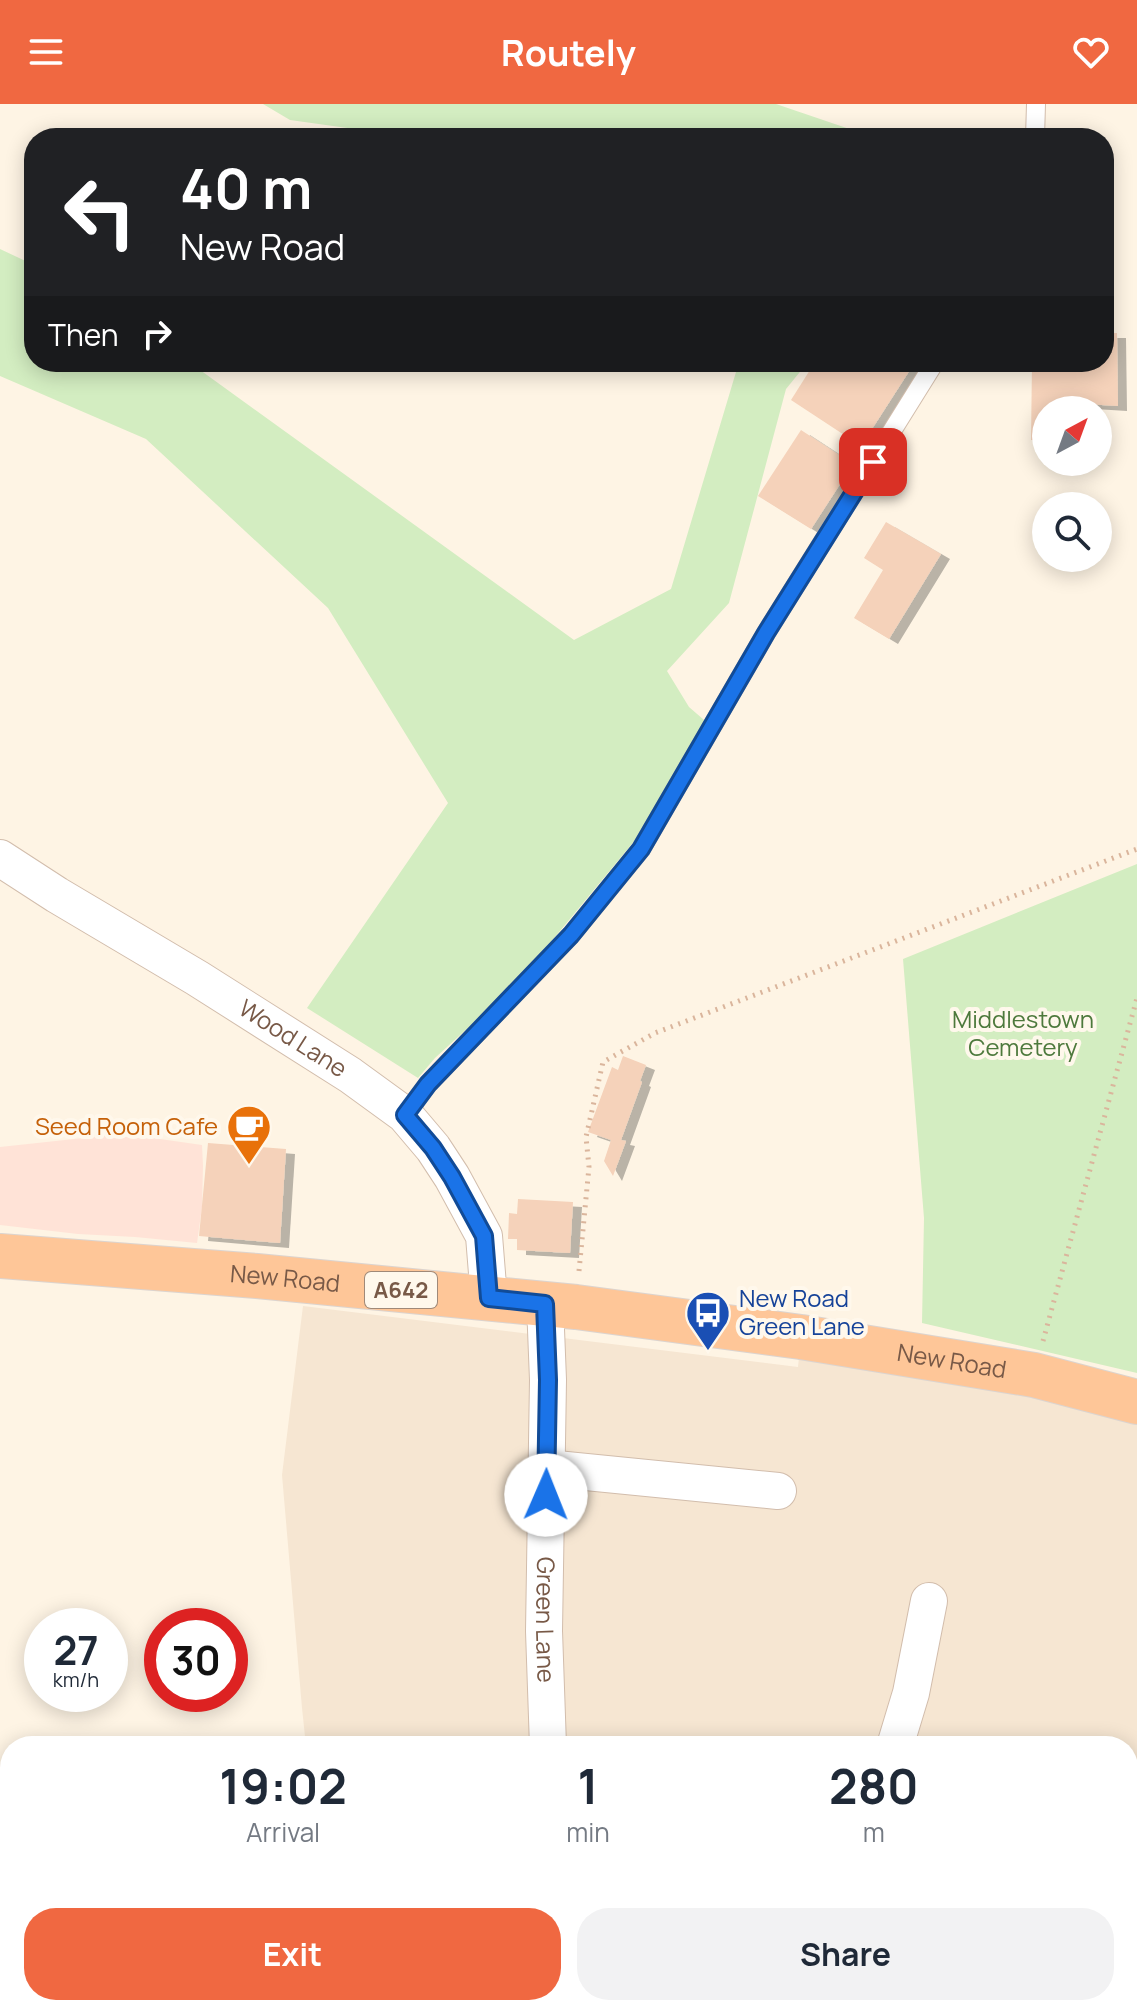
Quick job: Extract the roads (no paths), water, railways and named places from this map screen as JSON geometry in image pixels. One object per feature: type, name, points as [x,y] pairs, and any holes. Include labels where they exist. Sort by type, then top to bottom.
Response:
[{"type":"highway","name":"New Road","points":[[0,1256],[257,1276],[560,1305],[801,1337],[1034,1375],[1137,1402]]},
{"type":"street","name":"Wood Lane","points":[[0,858],[350,1075],[405,1115],[452,1177],[484,1236],[489,1298]]},
{"type":"street","name":"Green Lane","points":[[548,1736],[544,1631],[548,1380],[560,1305]]},
{"type":"street","points":[[546,1468],[778,1491]]},
{"type":"street","points":[[898,1736],[911,1693],[929,1601]]},
{"type":"lane","points":[[1035,128],[1036,104]]},
{"type":"lane","points":[[405,1115],[428,1084],[571,935],[641,849],[766,633],[929,372]]},
{"type":"place","name":"Seed Room Cafe","points":[[249,1166]]},
{"type":"place","name":"New Road Green Lane","points":[[708,1352]]},
{"type":"park label","name":"Middlestown Cemetery","points":[[1023,1034]]}]
